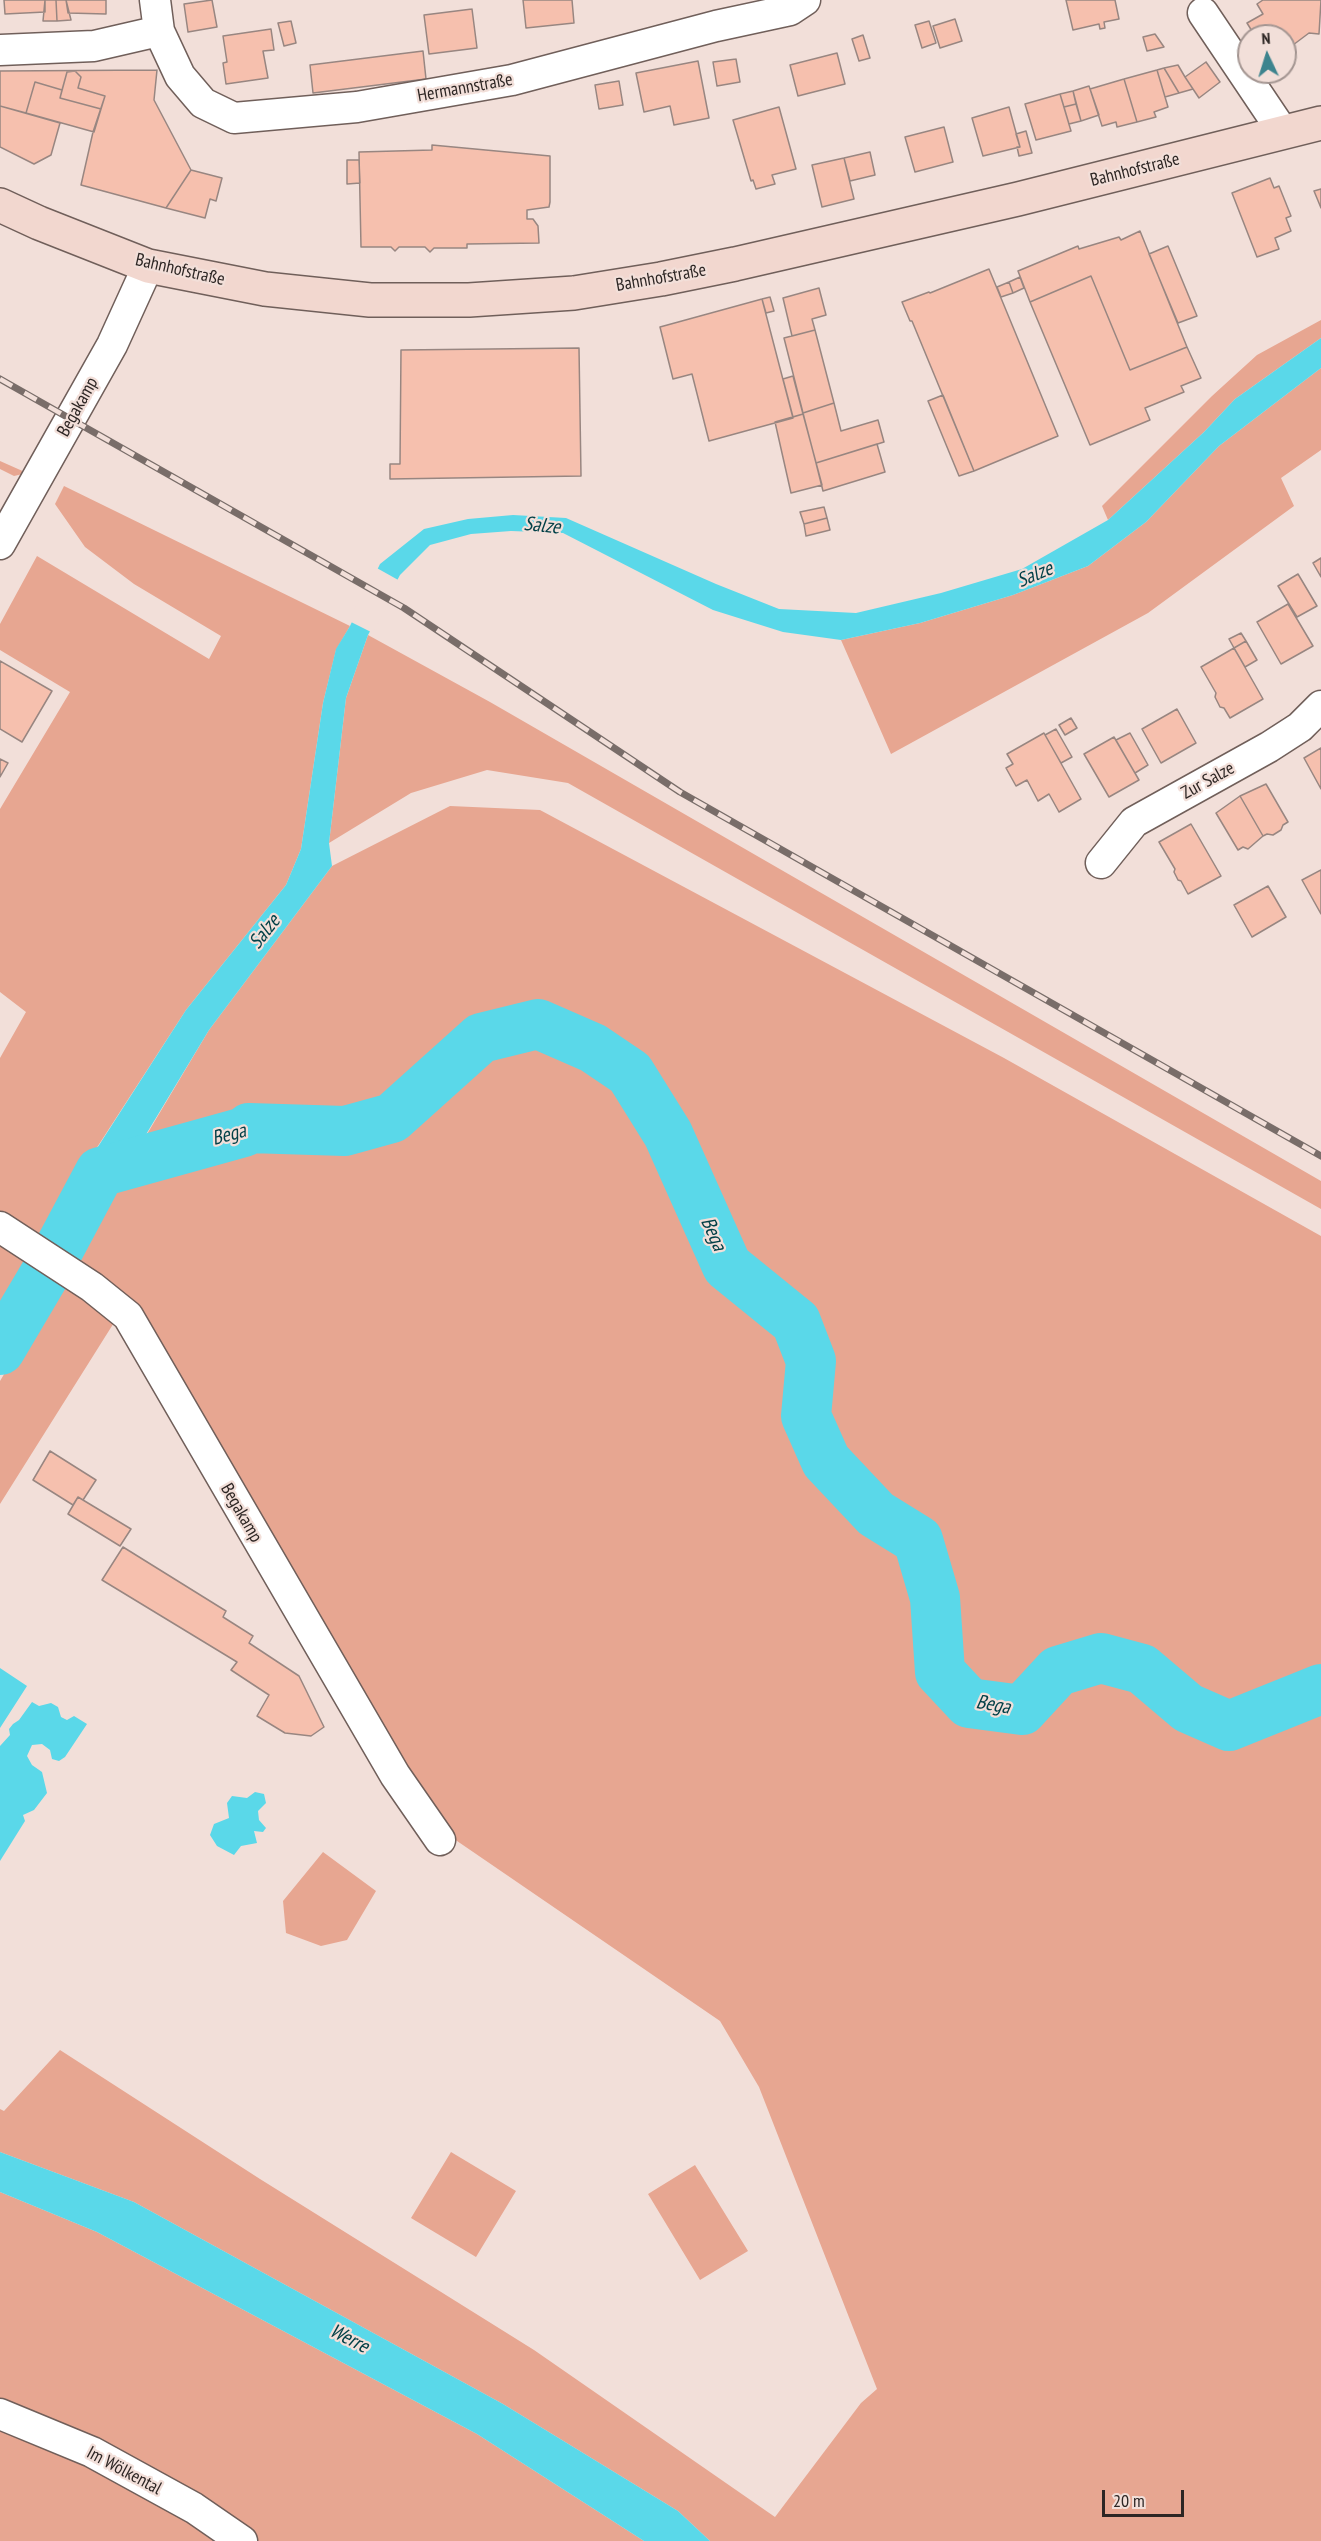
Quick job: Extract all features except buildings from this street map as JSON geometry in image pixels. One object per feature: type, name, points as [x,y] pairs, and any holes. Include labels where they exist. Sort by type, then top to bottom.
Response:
[{"type":"main road","name":"Bahnhofstraße","points":[[0,205],[39,224],[148,266],[265,289],[370,300],[469,300],[574,293],[735,264],[1018,199],[1321,123]]},
{"type":"street","name":"Hermannstraße","points":[[155,0],[159,32],[180,76],[203,103],[234,118],[357,107],[512,80],[716,26],[790,10],[805,0]]},
{"type":"street","points":[[1203,13],[1282,132]]},
{"type":"street","points":[[0,50],[94,46],[159,32]]},
{"type":"street","name":"Begakamp","points":[[0,544],[112,345],[148,266]]},
{"type":"street","name":"Zur Salze","points":[[1101,863],[1134,822],[1269,747],[1300,727],[1321,706]]},
{"type":"street","name":"Begakamp","points":[[7,1232],[92,1287],[128,1316],[395,1775],[440,1840]]},
{"type":"street","name":"Im Wölkental","points":[[0,2414],[92,2452],[194,2508],[242,2541]]},
{"type":"shaded area","points":[[1321,320],[1321,338],[1235,399],[1204,432],[1108,520],[1102,506],[1212,396],[1257,355]]},
{"type":"shaded area","points":[[1321,368],[1321,450],[1281,478],[1294,506],[1148,613],[891,754],[841,640],[920,623],[1013,595],[1088,566],[1146,522],[1219,446]]},
{"type":"shaded area","points":[[0,461],[27,473],[14,476],[0,469]]},
{"type":"shaded area","points":[[64,486],[350,626],[336,650],[323,703],[301,849],[286,885],[186,1010],[83,1169],[0,1313],[0,1058],[26,1012],[0,992],[0,809],[70,692],[0,650],[0,624],[37,556],[209,659],[221,636],[134,584],[85,547],[55,504]]},
{"type":"shaded area","points":[[368,635],[490,702],[1321,1181],[1321,1209],[568,783],[487,770],[411,793],[329,843],[346,698]]},
{"type":"shaded area","points":[[450,806],[540,810],[1004,1058],[1321,1236],[1321,2541],[710,2541],[678,2511],[503,2404],[134,2202],[0,2152],[0,2109],[4,2111],[60,2050],[260,2179],[534,2350],[775,2517],[861,2403],[877,2389],[759,2087],[720,2021],[441,1830],[127,1302],[0,1504],[0,1381],[209,1030],[332,866]]},
{"type":"shaded area","points":[[323,1852],[376,1891],[347,1940],[321,1946],[286,1933],[283,1901]]},
{"type":"shaded area","points":[[451,2152],[516,2191],[476,2257],[411,2218]]},
{"type":"shaded area","points":[[695,2165],[748,2251],[700,2280],[648,2194]]},
{"type":"shaded area","points":[[0,2192],[97,2232],[477,2434],[644,2541],[257,2541],[205,2506],[0,2404]]},
{"type":"shaded area","points":[[0,2424],[42,2440],[186,2516],[221,2541],[0,2541]]},
{"type":"water","points":[[1321,338],[1321,368],[1219,446],[1146,522],[1088,566],[1013,595],[920,623],[841,640],[783,632],[713,610],[563,533],[511,531],[471,534],[430,545],[400,575],[368,635],[346,698],[329,843],[332,866],[209,1030],[136,1151],[83,1170],[186,1010],[286,885],[301,849],[323,703],[336,649],[350,626],[380,564],[424,529],[468,519],[513,515],[566,518],[779,609],[856,613],[941,593],[1022,569],[1108,520],[1204,432],[1235,399]]},
{"type":"water","points":[[0,1668],[27,1686],[0,1728]]},
{"type":"water","points":[[32,1702],[39,1706],[51,1703],[58,1707],[61,1717],[67,1720],[74,1716],[87,1724],[65,1757],[59,1761],[52,1759],[50,1750],[42,1744],[32,1745],[27,1756],[32,1765],[42,1772],[47,1793],[34,1810],[23,1815],[25,1821],[0,1861],[0,1746],[10,1735],[9,1729]]},
{"type":"water","points":[[255,1792],[264,1794],[266,1803],[258,1811],[259,1820],[266,1828],[263,1832],[254,1831],[257,1843],[241,1846],[234,1855],[217,1846],[210,1835],[214,1824],[229,1818],[227,1803],[232,1796],[247,1798]]},
{"type":"water","name":"Werre","points":[[0,2152],[134,2202],[503,2404],[678,2511],[710,2541],[644,2541],[477,2434],[97,2232],[0,2192]]},
{"type":"pier","points":[[375,567],[400,581],[373,633],[349,621]]},
{"type":"waterway","name":"Bega","points":[[0,1350],[52,1262],[100,1172],[244,1132],[249,1128],[345,1131],[392,1118],[481,1038],[538,1024],[593,1048],[630,1073],[668,1134],[727,1266],[796,1322],[811,1361],[806,1416],[826,1461],[876,1514],[918,1540],[935,1598],[940,1672],[969,1703],[1022,1710],[1058,1671],[1101,1658],[1142,1669],[1188,1708],[1229,1726],[1321,1689]]},
{"type":"waterway","name":"Salze","points":[[100,1172],[112,1153]]},
{"type":"railway","points":[[0,379],[404,608],[680,792],[1321,1156]]}]
